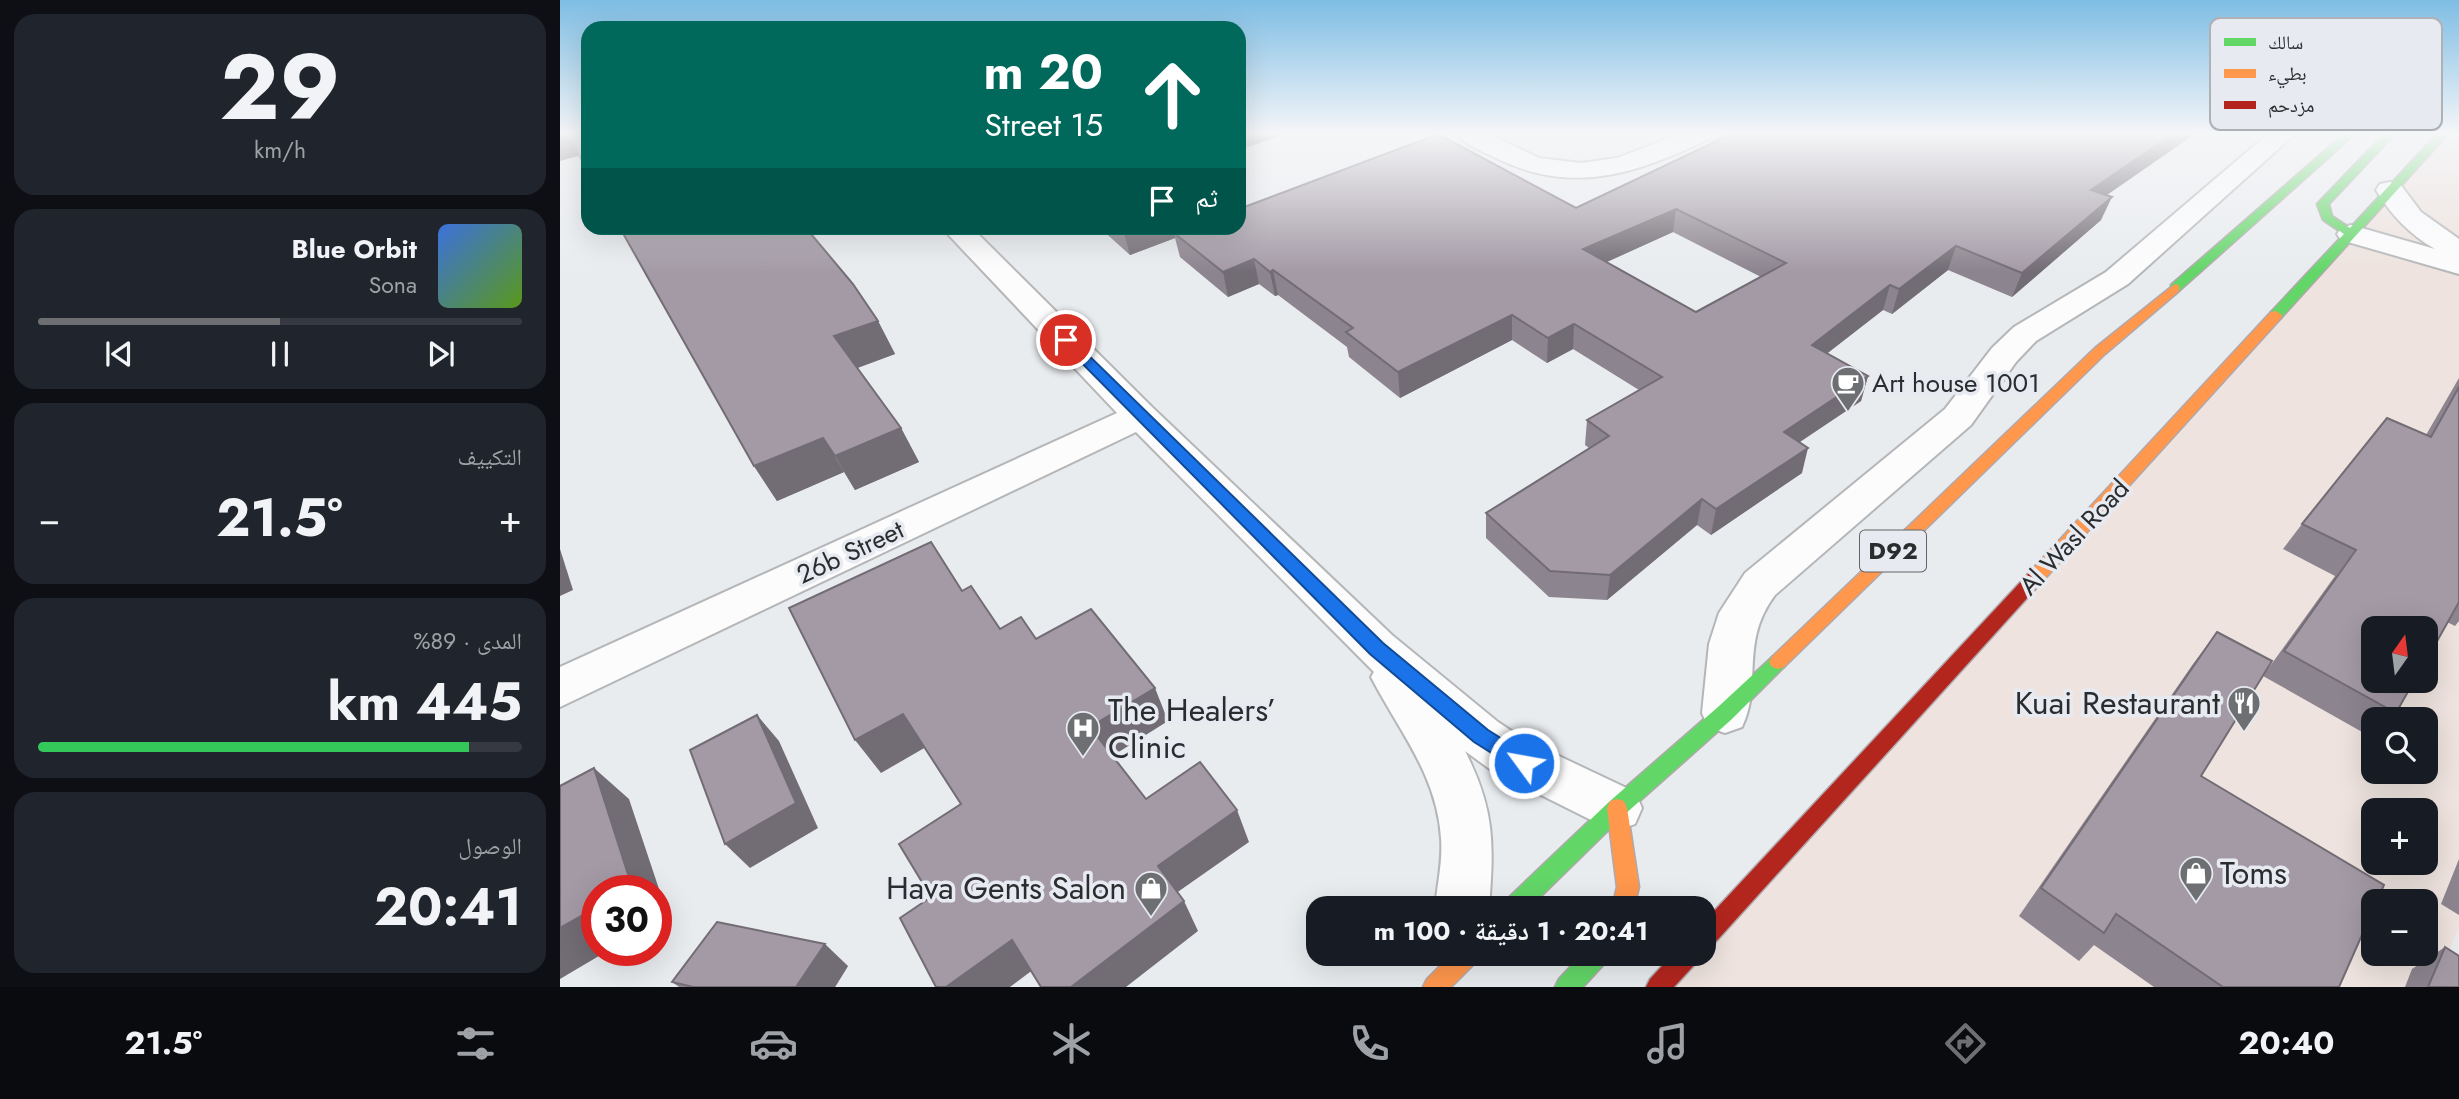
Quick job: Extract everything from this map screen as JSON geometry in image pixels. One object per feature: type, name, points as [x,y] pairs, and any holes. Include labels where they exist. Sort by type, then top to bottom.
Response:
[{"type":"main road","name":"D92","points":[[1526,896],[1617,807],[1725,713],[2100,351],[2299,180]]},
{"type":"main road","points":[[2346,180],[2323,204],[2327,218],[2351,234]]},
{"type":"main road","name":"Al Wasl Road","points":[[1716,925],[2399,180]]},
{"type":"main road","points":[[1617,807],[1628,887],[1626,896]]},
{"type":"main road","points":[[1566,987],[1586,966]]},
{"type":"main road","points":[[1658,987],[1678,966]]},
{"type":"street","points":[[1725,713],[1737,618],[1746,599],[1760,584],[1958,417],[2004,355],[2025,334],[2117,278],[2230,180]]},
{"type":"street","points":[[2390,190],[2399,207],[2411,220],[2459,250]]},
{"type":"street","points":[[2351,234],[2459,265]]},
{"type":"street","points":[[963,235],[1140,416],[1376,648],[1481,736],[1508,755],[1617,807]]},
{"type":"street","name":"26b Street","points":[[560,688],[1140,416]]},
{"type":"street","points":[[1376,648],[1450,767],[1463,802],[1468,839],[1463,896]]},
{"type":"shaded area","points":[[2400,180],[2459,180],[2459,926],[2435,987],[1653,987],[1672,966],[1716,966],[1716,919]]},
{"type":"building","points":[[1316,180],[1524,180],[1576,208],[1634,180],[2106,180],[2091,190],[2112,197],[2022,273],[1956,246],[1899,289],[1890,285],[1812,345],[1868,376],[1784,432],[1808,448],[1716,509],[1702,499],[1610,575],[1550,571],[1486,513],[1609,436],[1587,420],[1662,377],[1574,324],[1548,338],[1512,315],[1398,372],[1346,332],[1353,328],[1254,259],[1223,272],[1177,235],[1246,235],[1246,206]],"holes":[[[1676,209],[1786,263],[1696,312],[1583,249]]]},
{"type":"building","points":[[624,235],[812,235],[853,284],[878,321],[834,336],[901,428],[835,456],[823,438],[754,466]]},
{"type":"building","points":[[2459,387],[2459,602],[2438,640],[2438,616],[2361,616],[2361,693],[2407,693],[2399,707],[2385,707],[2284,651],[2356,550],[2302,524],[2387,418],[2431,437]]},
{"type":"building","points":[[931,542],[962,591],[971,586],[1000,629],[1021,617],[1036,639],[1091,609],[1155,688],[1090,727],[1146,799],[1200,762],[1237,810],[1158,866],[1184,901],[1071,987],[1041,987],[1012,940],[946,987],[936,987],[900,918],[931,897],[899,844],[961,804],[903,714],[855,740],[789,608]]},
{"type":"building","points":[[2217,632],[2272,661],[2201,776],[2361,871],[2361,875],[2367,875],[2384,885],[2382,889],[2361,889],[2361,937],[2339,987],[2223,987],[2116,914],[2104,933],[2041,888]]},
{"type":"building","points":[[757,715],[796,803],[725,844],[690,750]]},
{"type":"building","points":[[594,768],[628,875],[581,875],[581,916],[560,928],[560,786]]},
{"type":"building","points":[[717,922],[825,944],[796,987],[693,987],[672,982]]},
{"type":"building","points":[[2445,947],[2459,956],[2459,987],[2428,987]]},
{"type":"traffic: fast","points":[[2175,288],[2298,180]]},
{"type":"traffic: fast","points":[[2346,180],[2323,204],[2327,218],[2351,234]]},
{"type":"traffic: fast","points":[[2276,315],[2401,180]]},
{"type":"traffic: fast","points":[[1526,896],[1617,808],[1725,713],[1778,662]]},
{"type":"traffic: fast","points":[[1567,987],[1587,966]]},
{"type":"traffic: slow","points":[[1778,662],[2100,351],[2175,288]]},
{"type":"traffic: slow","points":[[2034,579],[2276,315]]},
{"type":"traffic: slow","points":[[1617,808],[1628,887],[1626,896]]},
{"type":"traffic: slow","points":[[1435,987],[1456,966]]},
{"type":"traffic: jam","points":[[1716,925],[2034,579]]},
{"type":"traffic: jam","points":[[1658,987],[1678,966]]},
{"type":"place","name":"Art house 1001","points":[[1848,413]]},
{"type":"place","name":"Kuai Restaurant","points":[[2244,733]]},
{"type":"place","name":"The Healers’ Clinic","points":[[1083,758]]},
{"type":"place","name":"Toms","points":[[2196,903]]},
{"type":"place","name":"Hava Gents Salon","points":[[1151,918]]},
{"type":"route","points":[[1066,340],[1376,648],[1481,736],[1524,763]]}]
